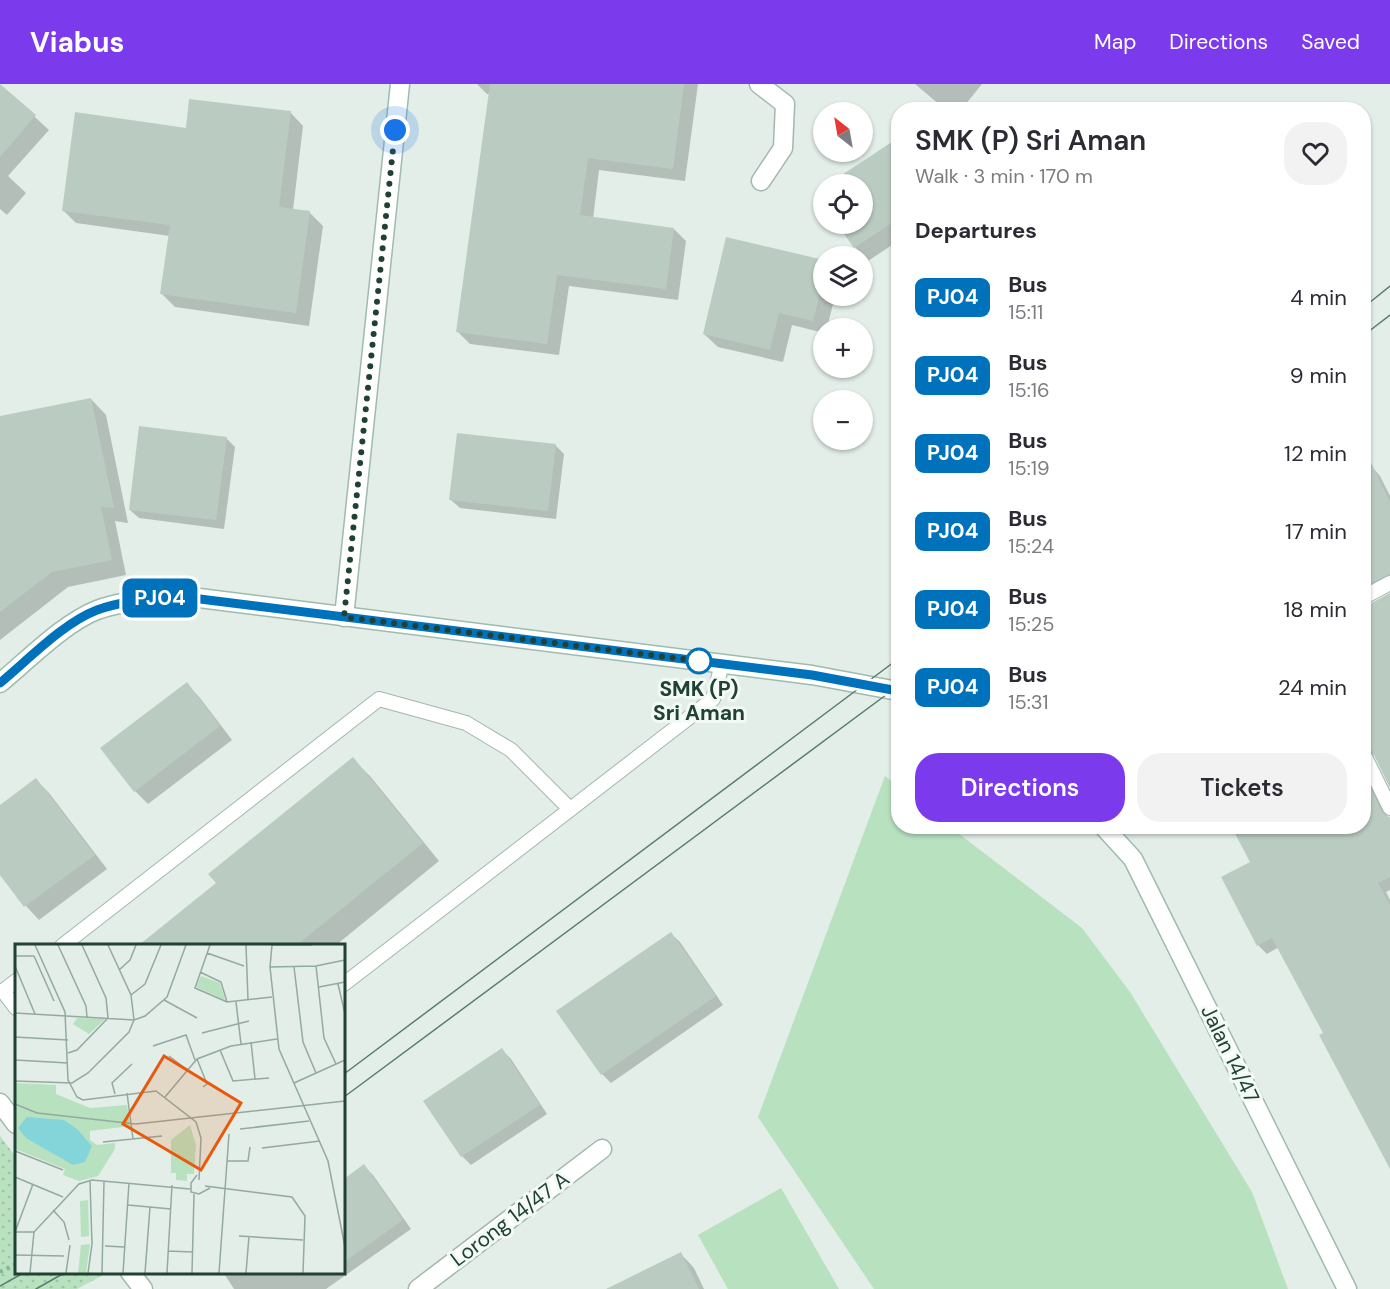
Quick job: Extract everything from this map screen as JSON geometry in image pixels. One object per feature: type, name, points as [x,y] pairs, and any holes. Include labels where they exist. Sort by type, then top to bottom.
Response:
[{"type":"street","points":[[344,617],[400,84]]},
{"type":"street","points":[[759,84],[785,105],[783,148],[761,182]]},
{"type":"street","points":[[0,683],[70,624],[96,611],[122,603],[176,596],[812,675],[891,690]]},
{"type":"street","name":"Jalan 14/47","points":[[1110,834],[1133,859],[1347,1289]]},
{"type":"street","points":[[0,1102],[15,1123]]},
{"type":"street","name":"Lorong 14/47 A","points":[[418,1289],[602,1149]]},
{"type":"street","points":[[132,1274],[143,1289]]},
{"type":"lane","points":[[1371,593],[1390,583]]},
{"type":"lane","points":[[345,983],[714,699],[722,664]]},
{"type":"lane","points":[[63,944],[379,699],[466,723],[511,750],[570,809]]},
{"type":"lane","points":[[1371,769],[1390,808]]},
{"type":"lane","points":[[15,982],[3,991],[15,1007]]},
{"type":"path","points":[[0,1272],[15,1264]]},
{"type":"green space","points":[[885,776],[891,781],[891,834],[959,834],[1082,928],[1130,992],[1252,1192],[1288,1289],[874,1289],[758,1117]]},
{"type":"green space","points":[[0,1136],[15,1156],[15,1274],[105,1274],[77,1289],[0,1289]]},
{"type":"green space","points":[[781,1188],[839,1289],[728,1289],[698,1235]]},
{"type":"building","points":[[0,84],[36,115],[0,157]]},
{"type":"building","points":[[490,84],[684,84],[673,169],[588,158],[580,215],[674,228],[666,289],[557,275],[547,344],[456,332]]},
{"type":"building","points":[[189,99],[291,111],[279,207],[310,211],[296,313],[160,294],[170,225],[62,211],[75,112],[186,128]]},
{"type":"building","points":[[891,143],[891,224],[857,246],[853,246],[844,234],[873,234],[873,174],[843,174],[861,162],[873,162],[873,154]]},
{"type":"building","points":[[726,237],[813,257],[813,306],[817,306],[813,321],[779,313],[770,350],[703,334]]},
{"type":"building","points":[[91,398],[114,508],[101,507],[112,560],[52,572],[0,612],[0,416]]},
{"type":"building","points":[[139,426],[227,437],[216,520],[129,510]]},
{"type":"building","points":[[457,433],[556,444],[548,511],[449,500]]},
{"type":"building","points":[[1371,463],[1390,502],[1390,574],[1371,584]]},
{"type":"building","points":[[1390,593],[1390,788],[1371,750],[1371,603]]},
{"type":"building","points":[[187,682],[220,726],[134,792],[100,748]]},
{"type":"building","points":[[353,757],[423,843],[298,944],[140,944],[216,883],[208,874]]},
{"type":"building","points":[[36,778],[95,855],[24,907],[0,875],[0,805]]},
{"type":"building","points":[[1371,789],[1382,812],[1390,817],[1390,877],[1378,883],[1390,905],[1390,1169],[1319,1035],[1323,1033],[1272,938],[1257,946],[1221,877],[1250,862],[1235,834],[1371,834]]},
{"type":"building","points":[[671,932],[716,996],[601,1075],[556,1011]]},
{"type":"building","points":[[502,1048],[540,1105],[461,1157],[423,1101]]},
{"type":"building","points":[[364,1164],[403,1220],[345,1261],[345,1178]]},
{"type":"building","points":[[681,1252],[699,1289],[606,1289]]},
{"type":"tram line","points":[[1371,301],[1390,286]]},
{"type":"tram line","points":[[1371,330],[1390,315]]},
{"type":"tram line","points":[[345,1073],[891,664]]},
{"type":"tram line","points":[[345,1096],[891,691]]},
{"type":"tram line","points":[[0,1286],[21,1274]]},
{"type":"tram line","points":[[36,1289],[62,1274]]},
{"type":"bus line","name":"PJ04","points":[[0,683],[70,624],[96,611],[122,603],[176,596],[812,675],[891,690]]},
{"type":"place","name":"SMK (P) Sri Aman","points":[[699,661]]},
{"type":"route","points":[[395,130],[344,617],[699,661]]}]
